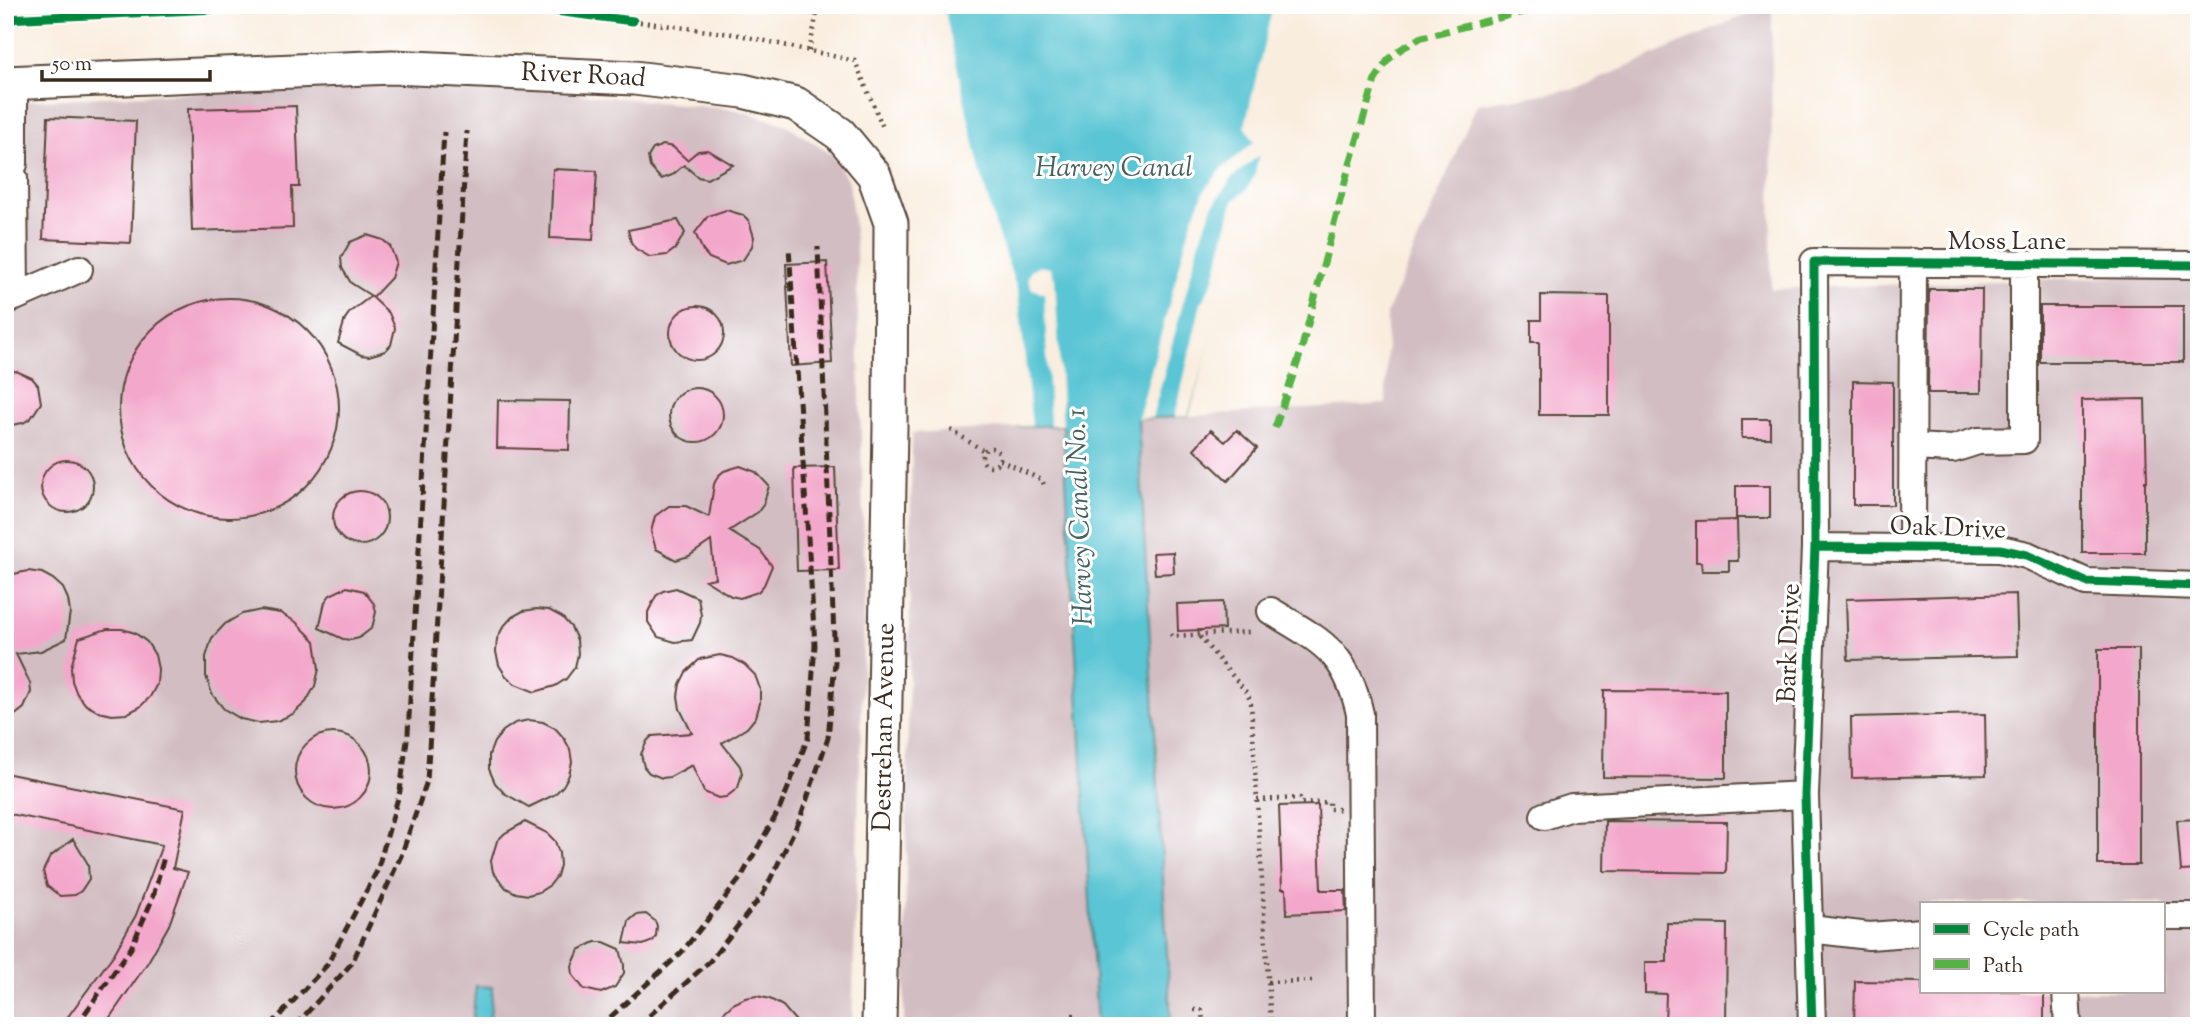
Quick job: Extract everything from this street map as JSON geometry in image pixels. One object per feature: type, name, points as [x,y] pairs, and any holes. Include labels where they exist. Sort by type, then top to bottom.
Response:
[{"type":"main road","name":"River Road","points":[[10,83],[392,67],[634,78],[743,91],[796,104],[840,134],[874,175],[891,223],[890,428]]},
{"type":"main road","name":"Destrehan Avenue","points":[[879,1026],[890,428]]},
{"type":"street","points":[[10,83],[14,171],[10,299],[79,269]]},
{"type":"street","name":"Moss Lane","points":[[1814,262],[2199,265]]},
{"type":"street","name":"Bark Drive","points":[[1812,1026],[1805,795],[1815,547],[1814,262]]},
{"type":"street","points":[[1912,548],[1913,262]]},
{"type":"street","points":[[1913,447],[1953,449],[1978,442],[2024,440],[2024,263]]},
{"type":"street","name":"Oak Drive","points":[[1815,547],[2000,549],[2027,555],[2086,582],[2199,586]]},
{"type":"street","points":[[1271,611],[1319,640],[1339,661],[1354,687],[1360,714],[1362,1026]]},
{"type":"street","points":[[1544,816],[1572,807],[1805,795]]},
{"type":"street","points":[[2166,916],[2199,916]]},
{"type":"street","points":[[1810,929],[1869,936],[1920,932]]},
{"type":"street","points":[[2066,992],[2068,1026]]},
{"type":"path","points":[[809,51],[817,13]]},
{"type":"path","points":[[619,19],[739,35],[855,61],[884,130]]},
{"type":"path","points":[[951,430],[984,451]]},
{"type":"path","points":[[989,448],[998,450],[1000,460],[995,465],[986,464],[982,457],[984,451],[989,448]]},
{"type":"path","points":[[1000,460],[1042,480],[1045,487]]},
{"type":"path","points":[[1200,632],[1251,702],[1271,1026]]},
{"type":"path","points":[[1171,634],[1249,632]]},
{"type":"path","points":[[1257,800],[1300,798],[1301,803],[1329,802],[1329,809],[1360,808]]},
{"type":"path","points":[[1268,982],[1313,981]]},
{"type":"path","points":[[1194,1010],[1202,1010],[1203,1026]]},
{"type":"path","points":[[1069,1026],[1069,1015],[1074,1015]]},
{"type":"shaded area","points":[[1772,5],[1771,289],[2199,274],[2199,1026],[1171,1026],[1138,419],[1386,404],[1387,313],[1477,104],[1577,89]]},
{"type":"shaded area","points":[[448,80],[737,110],[787,125],[832,155],[849,182],[856,249],[865,589],[852,1026],[5,1026],[5,102]]},
{"type":"shaded area","points":[[1063,425],[1097,1026],[904,1026],[912,433]]},
{"type":"water","name":"Harvey Canal","points":[[918,5],[1288,5],[1254,142],[1267,167],[1246,208],[1188,416],[1138,419],[1171,1026],[1097,1026],[1063,425],[1018,427],[1006,295]]},
{"type":"water","points":[[476,986],[493,987],[489,1026],[472,1025]]},
{"type":"pier","points":[[915,5],[944,7],[980,171],[1018,292],[1032,426],[1014,427],[1002,296]]},
{"type":"pier","points":[[1273,5],[1292,5],[1258,141],[1270,169],[1250,209],[1188,416],[1175,417],[1201,303],[1214,279],[1233,201],[1246,190],[1254,177],[1259,155],[1232,178],[1213,205],[1199,244],[1152,418],[1138,419],[1191,223],[1205,189],[1221,170],[1254,142],[1245,126]]},
{"type":"pier","points":[[1038,266],[1050,268],[1055,279],[1063,425],[1050,425],[1044,293],[1032,289],[1028,278],[1031,270]]},
{"type":"building","points":[[296,106],[299,187],[292,187],[293,228],[192,231],[188,109]]},
{"type":"building","points":[[48,117],[136,121],[131,243],[43,239]]},
{"type":"building","points":[[663,145],[673,147],[687,160],[698,151],[708,150],[733,165],[707,179],[698,177],[684,165],[672,175],[661,179],[650,167],[648,157],[653,149]]},
{"type":"building","points":[[553,169],[597,171],[593,240],[550,238]]},
{"type":"building","points":[[726,210],[743,215],[749,221],[754,237],[743,260],[726,265],[709,258],[695,233],[708,216]]},
{"type":"building","points":[[678,220],[685,233],[675,249],[667,255],[650,257],[636,249],[631,242],[628,230]]},
{"type":"building","points":[[367,235],[383,240],[390,246],[396,262],[391,278],[373,297],[351,283],[342,268],[341,258],[350,242]]},
{"type":"building","points":[[827,262],[832,363],[791,366],[786,264]]},
{"type":"building","points":[[1929,289],[1982,289],[1981,393],[1928,393]]},
{"type":"building","points":[[1541,295],[1609,296],[1609,415],[1539,415],[1539,342],[1531,342],[1531,320],[1541,320]]},
{"type":"building","points":[[371,296],[389,313],[395,328],[391,345],[385,351],[369,356],[361,355],[338,343],[345,319]]},
{"type":"building","points":[[218,298],[240,298],[271,306],[307,330],[331,366],[339,408],[331,450],[307,486],[271,510],[240,518],[218,518],[177,505],[159,493],[144,478],[127,450],[119,419],[119,397],[132,356],[144,338],[159,323],[187,306]]},
{"type":"building","points":[[697,306],[716,314],[724,333],[716,352],[697,360],[678,352],[670,333],[678,314]]},
{"type":"building","points":[[2040,306],[2183,306],[2183,362],[2040,362]]},
{"type":"building","points":[[16,371],[32,378],[38,385],[41,403],[31,418],[23,423],[5,426],[5,372]]},
{"type":"building","points":[[1853,381],[1893,382],[1893,505],[1853,505]]},
{"type":"building","points":[[696,388],[715,396],[723,415],[715,434],[696,442],[677,434],[669,415],[677,396]]},
{"type":"building","points":[[2145,399],[2145,553],[2082,553],[2082,400]]},
{"type":"building","points":[[498,400],[570,401],[569,450],[497,448]]},
{"type":"building","points":[[1742,419],[1770,419],[1770,438],[1742,438]]},
{"type":"building","points":[[1211,430],[1225,442],[1237,430],[1257,448],[1228,481],[1194,449]]},
{"type":"building","points":[[67,460],[86,467],[93,486],[86,505],[67,512],[48,505],[41,486],[48,467]]},
{"type":"building","points":[[740,466],[756,472],[769,486],[758,512],[729,531],[760,550],[772,566],[758,592],[740,598],[731,596],[705,580],[715,578],[711,541],[689,556],[676,560],[656,549],[651,532],[655,516],[669,506],[686,506],[709,517],[714,484],[718,476]]},
{"type":"building","points":[[835,467],[839,570],[797,571],[794,468]]},
{"type":"building","points":[[1736,486],[1770,486],[1770,518],[1736,518]]},
{"type":"building","points":[[360,491],[379,499],[387,518],[379,537],[360,545],[341,537],[333,518],[341,499]]},
{"type":"building","points":[[1737,520],[1738,561],[1729,561],[1729,571],[1702,571],[1701,562],[1696,562],[1696,521]]},
{"type":"building","points":[[1173,552],[1174,573],[1155,574],[1153,553]]},
{"type":"building","points":[[28,571],[42,573],[63,588],[70,612],[66,639],[41,651],[16,654],[30,683],[31,692],[24,708],[5,723],[5,579]]},
{"type":"building","points":[[347,587],[364,591],[374,604],[376,612],[372,628],[359,638],[351,640],[319,628],[325,602],[330,595]]},
{"type":"building","points":[[676,588],[698,598],[700,623],[692,640],[675,642],[658,637],[648,622],[648,612],[656,596]]},
{"type":"building","points":[[2016,594],[2018,656],[1848,660],[1846,599]]},
{"type":"building","points":[[1223,602],[1224,629],[1178,631],[1177,604]]},
{"type":"building","points":[[261,610],[280,613],[296,622],[315,641],[319,669],[315,686],[306,702],[293,714],[277,721],[259,723],[241,719],[224,709],[212,694],[206,676],[206,657],[212,638],[225,624],[242,614]]},
{"type":"building","points":[[549,610],[562,617],[577,640],[578,654],[575,667],[566,679],[555,686],[535,692],[515,684],[506,676],[499,665],[496,652],[497,639],[512,617],[523,611]]},
{"type":"building","points":[[107,629],[122,629],[135,633],[147,642],[155,655],[157,684],[140,707],[126,714],[112,715],[86,705],[77,694],[72,681],[71,667],[79,638]]},
{"type":"building","points":[[2098,649],[2139,649],[2139,865],[2098,865]]},
{"type":"building","points":[[720,655],[733,658],[755,675],[760,689],[760,703],[756,717],[747,728],[722,743],[740,766],[742,773],[738,788],[726,797],[718,798],[704,792],[692,765],[670,777],[662,778],[649,773],[644,767],[641,754],[652,736],[692,733],[680,709],[680,684],[686,672],[700,659]]},
{"type":"building","points":[[1604,690],[1726,691],[1726,778],[1603,777]]},
{"type":"building","points":[[1985,714],[1986,775],[1852,778],[1851,717]]},
{"type":"building","points":[[529,720],[543,722],[555,728],[570,749],[572,762],[563,786],[554,795],[529,807],[504,793],[495,783],[489,769],[489,755],[494,742],[503,731],[515,723]]},
{"type":"building","points":[[333,733],[348,736],[360,744],[368,756],[371,771],[368,786],[360,798],[348,806],[333,809],[318,806],[306,798],[298,786],[295,771],[298,756],[306,744],[318,736]]},
{"type":"building","points":[[5,773],[185,809],[173,868],[188,872],[169,925],[148,962],[104,1026],[61,1026],[114,954],[136,915],[162,845],[5,813]]},
{"type":"building","points":[[1318,805],[1321,890],[1345,890],[1346,911],[1287,914],[1286,889],[1282,889],[1279,806]]},
{"type":"building","points":[[2199,819],[2199,870],[2181,871],[2177,820]]},
{"type":"building","points":[[1605,821],[1727,822],[1726,873],[1604,871]]},
{"type":"building","points":[[525,822],[547,833],[555,841],[560,865],[557,876],[550,885],[528,895],[506,888],[493,872],[491,861],[497,841],[505,833]]},
{"type":"building","points":[[73,839],[88,864],[89,879],[75,895],[60,896],[47,886],[43,871],[50,857]]},
{"type":"building","points":[[646,914],[657,926],[653,941],[643,945],[624,943],[629,921],[636,915]]},
{"type":"building","points":[[1667,923],[1727,924],[1726,1026],[1665,1026],[1666,994],[1645,993],[1645,962],[1667,962]]},
{"type":"building","points":[[595,942],[604,942],[620,949],[624,965],[624,973],[615,987],[601,993],[584,989],[573,975],[572,966],[579,950]]},
{"type":"building","points":[[1855,981],[1920,982],[1920,992],[2044,992],[2044,1026],[1854,1026]]},
{"type":"building","points":[[757,996],[783,1006],[800,1026],[709,1026],[733,1004]]},
{"type":"railway","points":[[295,1026],[352,963],[401,856],[427,781],[467,131]]},
{"type":"railway","points":[[270,1026],[327,965],[377,871],[400,791],[408,733],[444,132]]},
{"type":"railway","points":[[598,1026],[681,953],[740,879],[780,808],[808,738],[815,645],[789,247]]},
{"type":"railway","points":[[638,1026],[710,961],[763,894],[800,819],[828,738],[835,662],[818,247]]},
{"type":"railway","points":[[76,1026],[131,948],[152,900],[164,857]]},
{"type":"marked path","points":[[1275,428],[1300,355],[1347,174],[1375,80],[1388,60],[1422,37],[1551,5]]},
{"type":"cycle path","points":[[5,19],[300,5]]},
{"type":"cycle path","points":[[449,5],[524,7],[633,21]]},
{"type":"cycle path","points":[[1812,1026],[1805,795],[1815,547],[1814,262],[2199,265]]},
{"type":"cycle path","points":[[1815,547],[2000,549],[2027,555],[2086,582],[2199,586]]},
{"type":"water label","name":"Harvey Canal No. 1","points":[[1081,517]]}]
